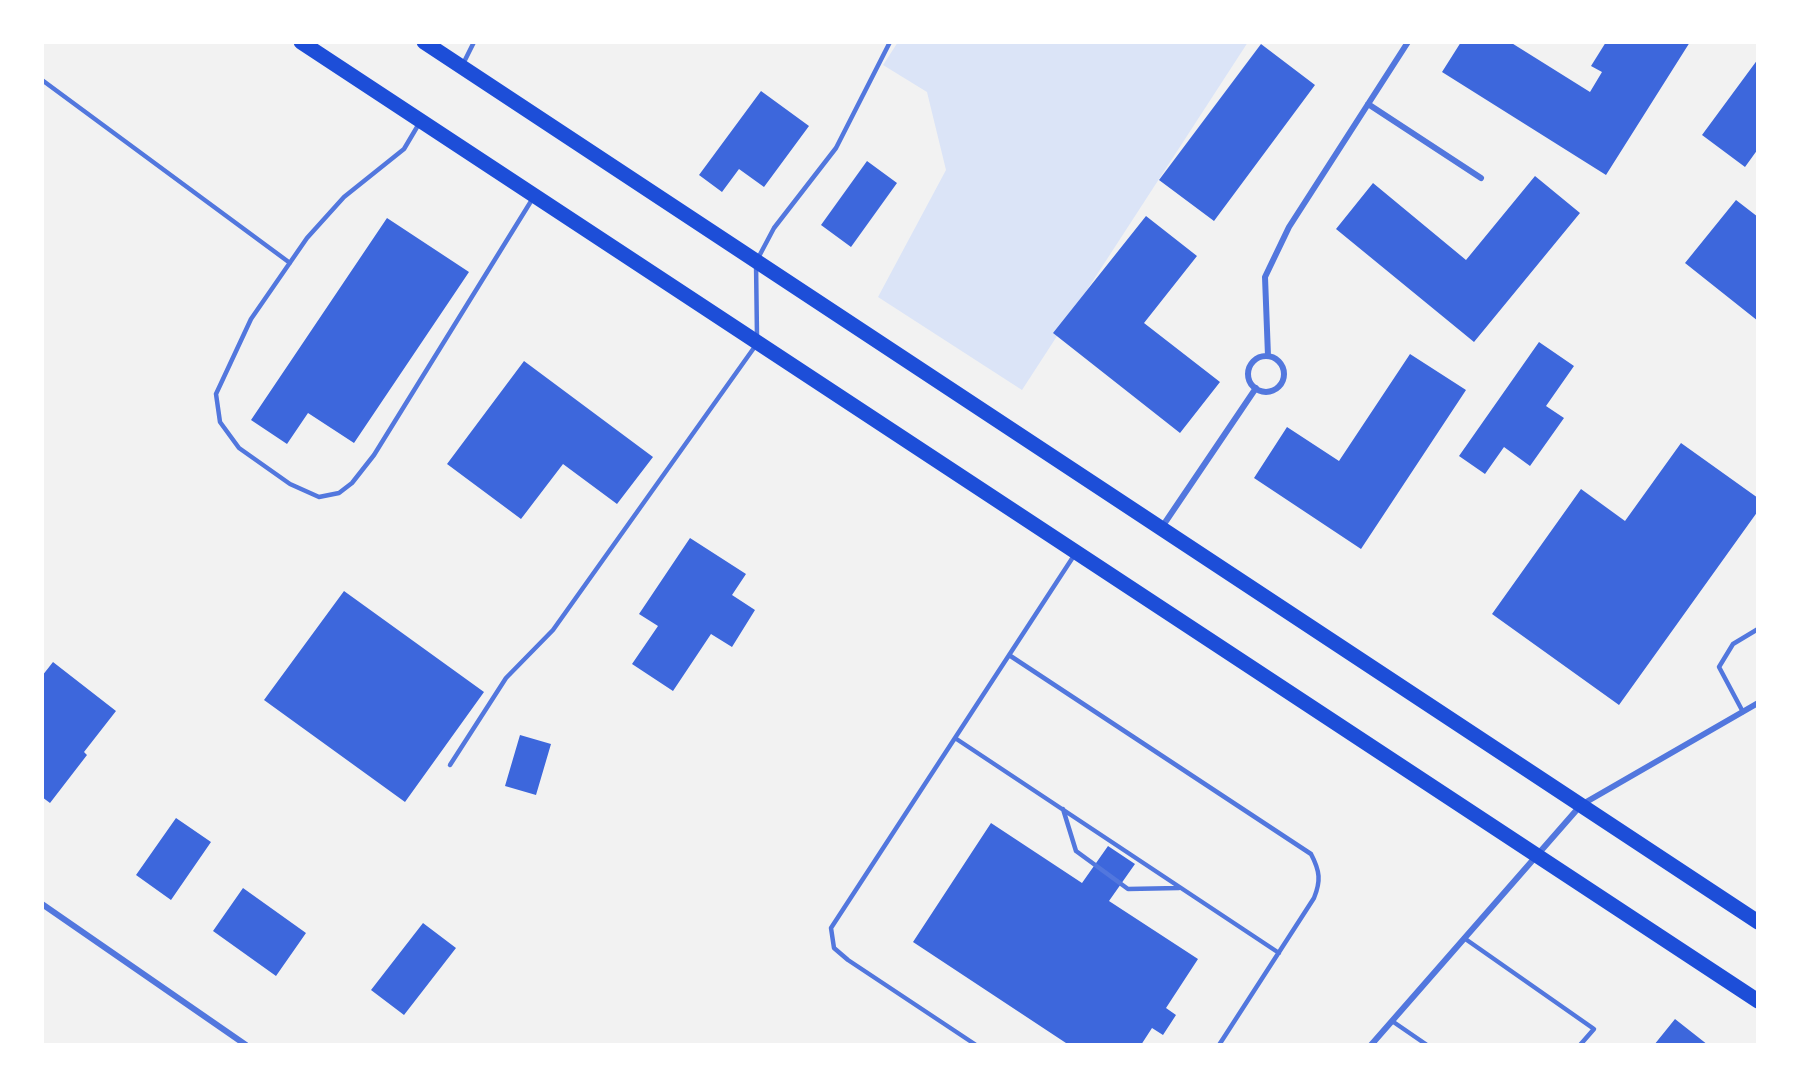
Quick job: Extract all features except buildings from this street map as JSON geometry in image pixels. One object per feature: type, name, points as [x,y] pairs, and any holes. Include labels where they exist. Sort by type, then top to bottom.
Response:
[{"type":"main road","points":[[301,42],[1758,1001]]},
{"type":"main road","points":[[424,42],[1758,922]]},
{"type":"street","points":[[1268,356],[1265,278],[1289,227],[1408,42]]},
{"type":"street","points":[[1368,104],[1481,178]]},
{"type":"street","points":[[1268,356],[1279,360],[1282,365],[1282,383],[1264,392],[1256,388],[1249,378],[1249,368],[1256,358],[1268,356]]},
{"type":"street","points":[[1161,528],[1256,388]]},
{"type":"street","points":[[1371,1045],[1581,805],[1758,703]]},
{"type":"street","points":[[42,904],[246,1045]]},
{"type":"lane","points":[[461,67],[474,42]]},
{"type":"lane","points":[[450,765],[506,678],[553,630],[758,343],[756,262],[774,228],[836,148],[890,42]]},
{"type":"lane","points":[[42,80],[290,263]]},
{"type":"lane","points":[[421,121],[404,149],[344,197],[307,237],[251,319],[216,394],[220,422],[239,447],[290,484],[319,497],[339,493],[352,483],[374,455],[534,196]]},
{"type":"lane","points":[[976,1045],[848,960],[834,948],[831,928],[1076,553]]},
{"type":"lane","points":[[1743,712],[1719,667],[1733,644],[1758,629]]},
{"type":"lane","points":[[1010,655],[1311,854],[1318,866],[1321,882],[1314,898],[1219,1045]]},
{"type":"lane","points":[[955,738],[1279,953]]},
{"type":"lane","points":[[1063,809],[1076,851],[1128,889],[1181,888]]},
{"type":"lane","points":[[1464,938],[1594,1029],[1580,1045]]},
{"type":"lane","points":[[1392,1021],[1427,1045]]},
{"type":"shaded area","points":[[898,42],[1248,42],[1022,390],[878,297],[946,170],[927,92],[883,65]]}]
